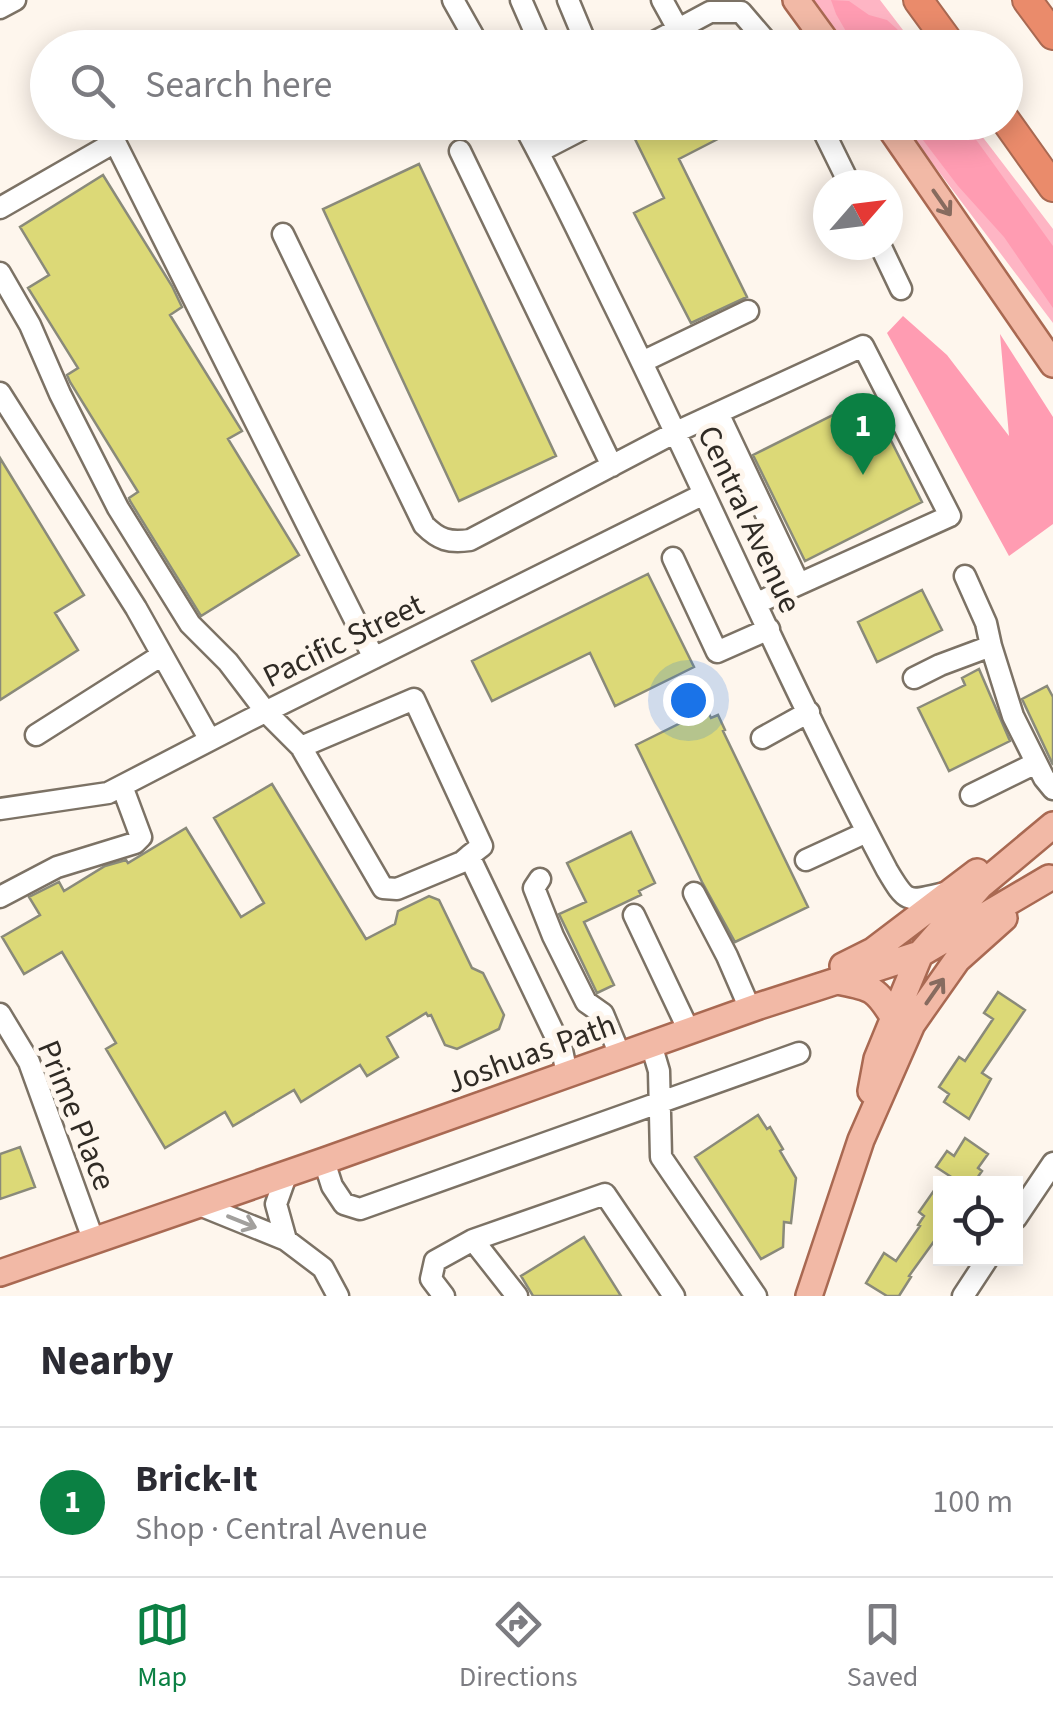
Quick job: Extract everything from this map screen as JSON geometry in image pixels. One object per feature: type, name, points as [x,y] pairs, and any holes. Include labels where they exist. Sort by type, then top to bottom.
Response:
[{"type":"highway","points":[[918,0],[939,30]]},
{"type":"highway","points":[[1027,0],[1053,35]]},
{"type":"highway","points":[[1046,0],[1053,17]]},
{"type":"highway","points":[[1019,140],[1053,188]]},
{"type":"main road","points":[[796,0],[818,30]]},
{"type":"main road","points":[[898,140],[1053,364]]},
{"type":"main road","name":"Joshuas Path","points":[[754,1008],[873,952],[1053,814]]},
{"type":"main road","points":[[862,1140],[878,1059],[920,954],[980,886],[1053,825]]},
{"type":"main road","points":[[809,1296],[862,1140],[912,1024],[957,960],[1051,877]]},
{"type":"main road","name":"Joshuas Path","points":[[0,1273],[754,1008],[920,954],[1051,877]]},
{"type":"main road","points":[[837,981],[874,990],[894,1018]]},
{"type":"street","points":[[0,8],[15,0]]},
{"type":"street","points":[[454,0],[470,30]]},
{"type":"street","points":[[521,0],[534,30]]},
{"type":"street","points":[[568,0],[580,30]]},
{"type":"street","points":[[662,0],[678,29],[710,12],[741,12],[756,30]]},
{"type":"street","name":"Central Avenue","points":[[532,140],[867,832],[901,894],[915,900],[952,892]]},
{"type":"street","points":[[538,152],[561,140]]},
{"type":"street","points":[[828,140],[843,170]]},
{"type":"street","points":[[0,208],[115,142],[374,658]]},
{"type":"street","points":[[460,151],[612,466]]},
{"type":"street","points":[[283,234],[424,524],[438,538],[454,542],[470,540],[676,432],[863,346],[950,516],[757,603]]},
{"type":"street","points":[[888,260],[902,289]]},
{"type":"street","points":[[0,273],[30,325],[118,508],[190,624],[228,662],[300,748],[383,888],[396,889],[462,862],[482,846],[414,698],[300,748]]},
{"type":"street","points":[[642,362],[748,311]]},
{"type":"street","points":[[0,393],[136,608],[210,740]]},
{"type":"street","points":[[718,413],[800,584]]},
{"type":"street","name":"Pacific Street","points":[[0,810],[108,793],[704,494]]},
{"type":"street","points":[[673,558],[717,652],[769,629]]},
{"type":"street","points":[[965,576],[986,623],[1014,716],[1053,790]]},
{"type":"street","points":[[914,678],[991,646]]},
{"type":"street","points":[[36,735],[162,655]]},
{"type":"street","points":[[762,738],[810,712]]},
{"type":"street","points":[[971,795],[1036,763]]},
{"type":"street","points":[[0,897],[57,867],[134,842],[141,836],[122,786]]},
{"type":"street","points":[[806,860],[867,832]]},
{"type":"street","points":[[469,856],[562,1050],[567,1074]]},
{"type":"street","points":[[540,879],[534,888],[553,936],[586,1002],[603,1014],[620,1055]]},
{"type":"street","points":[[694,893],[754,1008]]},
{"type":"street","points":[[634,915],[689,1031]]},
{"type":"street","name":"Prime Place","points":[[0,1014],[29,1062],[93,1240]]},
{"type":"street","points":[[651,1044],[659,1070],[662,1158],[756,1296]]},
{"type":"street","points":[[324,1161],[332,1186],[344,1204],[360,1209],[800,1053]]},
{"type":"street","points":[[1023,1208],[1053,1163]]},
{"type":"street","points":[[286,1240],[276,1204],[287,1173]]},
{"type":"street","points":[[444,1296],[431,1279],[435,1261],[473,1240],[605,1194],[674,1296]]},
{"type":"street","points":[[197,1204],[286,1240],[324,1268],[338,1296]]},
{"type":"street","points":[[473,1240],[518,1296]]},
{"type":"street","points":[[963,1296],[983,1266]]},
{"type":"shaded area","points":[[813,0],[880,0],[903,30],[835,30]]},
{"type":"shaded area","points":[[831,0],[849,1],[869,15],[887,20],[898,30],[845,30]]},
{"type":"shaded area","points":[[915,140],[985,140],[1053,229],[1053,323]]},
{"type":"shaded area","points":[[923,140],[976,140],[1053,246],[1053,308],[1004,237]]},
{"type":"shaded area","points":[[903,316],[947,355],[1009,436],[1000,334],[1053,417],[1053,524],[1009,556],[887,333]]},
{"type":"building","points":[[635,140],[716,140],[679,159],[747,297],[691,323],[634,213],[664,198]]},
{"type":"building","points":[[419,164],[556,456],[459,501],[323,209]]},
{"type":"building","points":[[103,175],[172,286],[182,307],[170,315],[242,431],[228,439],[299,555],[201,616],[130,501],[138,492],[70,382],[67,375],[78,368],[28,288],[49,275],[20,227]]},
{"type":"building","points":[[869,397],[922,502],[805,561],[753,455]]},
{"type":"building","points":[[0,458],[84,595],[55,613],[78,650],[0,700]]},
{"type":"building","points":[[648,574],[694,667],[615,706],[590,653],[492,701],[472,661]]},
{"type":"building","points":[[922,590],[942,630],[877,662],[858,622]]},
{"type":"building","points":[[979,669],[1010,741],[949,771],[918,708],[965,685],[962,678]]},
{"type":"building","points":[[1047,686],[1053,697],[1053,765],[1022,699]]},
{"type":"building","points":[[707,710],[711,718],[718,715],[808,907],[735,942],[636,745]]},
{"type":"building","points":[[272,784],[366,939],[395,924],[398,911],[429,896],[439,900],[472,968],[483,973],[504,1015],[499,1029],[457,1049],[445,1045],[431,1015],[426,1013],[387,1037],[398,1057],[367,1076],[360,1065],[301,1102],[294,1090],[233,1126],[225,1112],[165,1148],[106,1049],[116,1043],[62,952],[24,974],[2,937],[40,915],[29,897],[59,882],[64,891],[105,866],[126,860],[128,863],[186,828],[241,917],[264,903],[214,818]]},
{"type":"building","points":[[631,832],[655,883],[639,891],[641,895],[584,922],[614,985],[597,993],[559,914],[586,902],[567,863]]},
{"type":"building","points":[[998,992],[1025,1010],[982,1073],[991,1079],[969,1119],[944,1102],[949,1094],[939,1087],[959,1057],[965,1061],[993,1019],[984,1013]]},
{"type":"building","points":[[758,1115],[767,1129],[770,1127],[796,1178],[791,1223],[784,1222],[783,1247],[761,1259],[695,1157]]},
{"type":"building","points":[[965,1138],[988,1154],[978,1168],[982,1171],[979,1176],[950,1176],[936,1167],[947,1151],[954,1156]]},
{"type":"building","points":[[20,1147],[35,1187],[0,1199],[0,1154]]},
{"type":"building","points":[[933,1192],[933,1243],[899,1296],[887,1296],[866,1283],[884,1253],[896,1261],[920,1226],[924,1216],[919,1212]]},
{"type":"building","points":[[584,1237],[621,1296],[533,1296],[521,1276]]},
{"type":"place","name":"Brick-It","points":[[863,475]]}]
